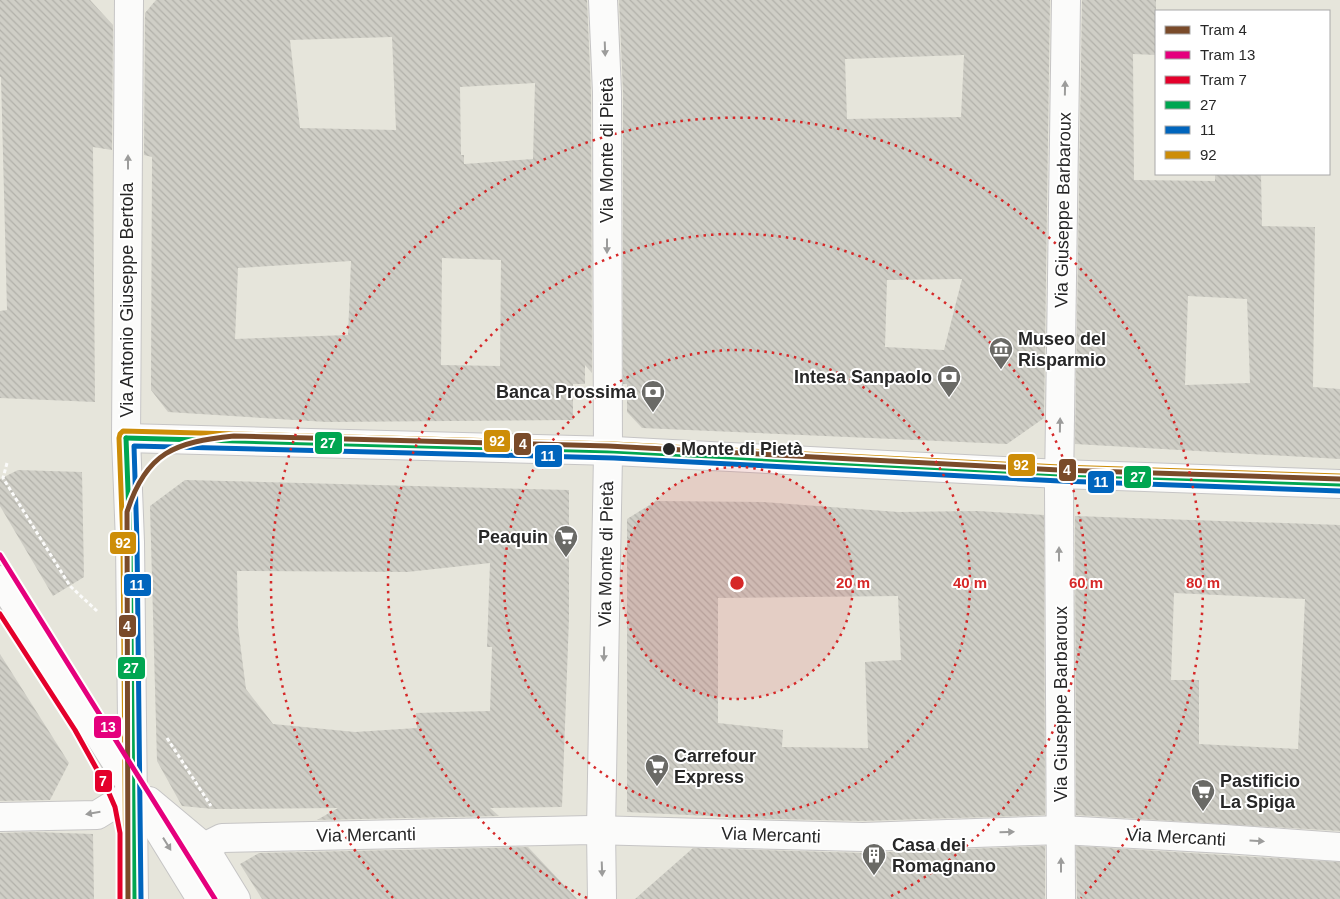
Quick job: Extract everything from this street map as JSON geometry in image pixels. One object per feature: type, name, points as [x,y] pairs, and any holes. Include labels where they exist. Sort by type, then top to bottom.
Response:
[{"type":"street","name":"Via Antonio Giuseppe Bertola","points":[[129,0],[126,438],[130,542],[134,899]]},
{"type":"street","name":"Via Monte di Pietà","points":[[602,899],[600,830],[608,451],[607,92],[603,0]]},
{"type":"street","name":"Via Giuseppe Barbaroux","points":[[1061,899],[1060,474],[1066,0]]},
{"type":"street","points":[[126,438],[608,451],[1060,474],[1340,484]]},
{"type":"street","points":[[0,580],[201,899]]},
{"type":"street","points":[[0,817],[96,814],[126,797],[132,787]]},
{"type":"street","points":[[132,787],[204,847],[236,899]]},
{"type":"street","name":"Via Mercanti","points":[[204,847],[222,838],[600,830],[836,837],[1061,830],[1225,839],[1340,848]]},
{"type":"path","points":[[7,463],[3,478],[70,586],[103,616]]},
{"type":"path","points":[[166,736],[213,809]]},
{"type":"building","points":[[0,0],[90,0],[113,25],[112,150],[93,147],[95,402],[0,398],[0,311],[7,310],[0,77]]},
{"type":"building","points":[[156,0],[587,0],[591,92],[592,373],[585,365],[585,384],[573,384],[573,420],[327,422],[168,412],[151,390],[152,157],[144,155],[145,13]],"holes":[[[392,37],[396,130],[300,128],[290,40]],[[535,83],[533,159],[464,164],[464,155],[461,155],[460,87]],[[442,258],[501,260],[500,366],[441,365]],[[351,261],[348,335],[235,339],[238,268]]]},
{"type":"building","points":[[619,0],[1050,0],[1044,418],[1007,444],[642,428],[627,412],[627,384],[623,384],[623,92]],"holes":[[[964,55],[961,117],[847,119],[845,59]],[[962,279],[944,350],[885,347],[887,280]]]},
{"type":"building","points":[[1082,0],[1156,0],[1155,55],[1133,54],[1134,180],[1215,181],[1215,175],[1261,175],[1262,226],[1315,227],[1313,387],[1340,389],[1340,459],[1075,444]],"holes":[[[1188,296],[1247,299],[1250,383],[1185,385]]]},
{"type":"building","points":[[18,470],[82,472],[84,577],[53,596],[0,506],[0,479]]},
{"type":"building","points":[[185,480],[569,490],[569,618],[562,807],[490,808],[499,816],[317,820],[338,808],[213,809],[182,806],[157,761],[150,506]],"holes":[[[490,563],[487,647],[492,647],[490,711],[416,713],[417,728],[355,732],[273,724],[246,689],[238,627],[237,571],[407,572]]]},
{"type":"building","points":[[656,501],[763,502],[898,512],[978,511],[1044,515],[1045,815],[863,821],[728,818],[627,812],[627,519]],"holes":[[[898,596],[901,660],[865,662],[868,748],[782,747],[783,730],[718,723],[718,598]]]},
{"type":"building","points":[[1075,516],[1340,525],[1340,831],[1076,815]],"holes":[[[1174,593],[1305,599],[1298,749],[1199,744],[1199,680],[1171,680]]]},
{"type":"building","points":[[0,654],[69,763],[50,800],[0,801]]},
{"type":"building","points":[[0,833],[93,834],[94,899],[0,899]]},
{"type":"building","points":[[1045,846],[1045,899],[635,899],[693,848],[863,853]]},
{"type":"building","points":[[1076,846],[1340,862],[1340,899],[1077,899]]},
{"type":"building","points":[[528,847],[577,899],[262,899],[240,864],[259,853]]},
{"type":"tram line","name":"4","points":[[128,899],[127,512],[143,476],[154,463],[179,447],[195,442],[234,436],[608,446],[1059,470],[1340,479]]},
{"type":"tram line","name":"13","points":[[0,555],[215,899]]},
{"type":"tram line","name":"7","points":[[0,614],[75,730],[105,784],[115,807],[120,833],[120,899]]},
{"type":"transit line","name":"92","points":[[126,899],[123,542],[119,438],[123,431],[614,444],[1060,467],[1340,476]]},
{"type":"transit line","name":"27","points":[[126,438],[614,451],[1060,474],[1340,484]]},
{"type":"transit line","name":"27","points":[[126,438],[130,542],[134,899]]},
{"type":"transit line","name":"11","points":[[141,899],[137,542],[134,446],[614,458],[1060,481],[1340,491]]},
{"type":"place","name":"Museo del Risparmio","points":[[1001,370]]},
{"type":"place","name":"Intesa Sanpaolo","points":[[949,398]]},
{"type":"place","name":"Banca Prossima","points":[[653,413]]},
{"type":"place","name":"Monte di Pietà","points":[[669,449]]},
{"type":"place","name":"Peaquin","points":[[566,558]]},
{"type":"place","name":"Carrefour Express","points":[[657,787]]},
{"type":"place","name":"Pastificio La Spiga","points":[[1203,812]]},
{"type":"place","name":"Casa dei Romagnano","points":[[874,876]]}]
